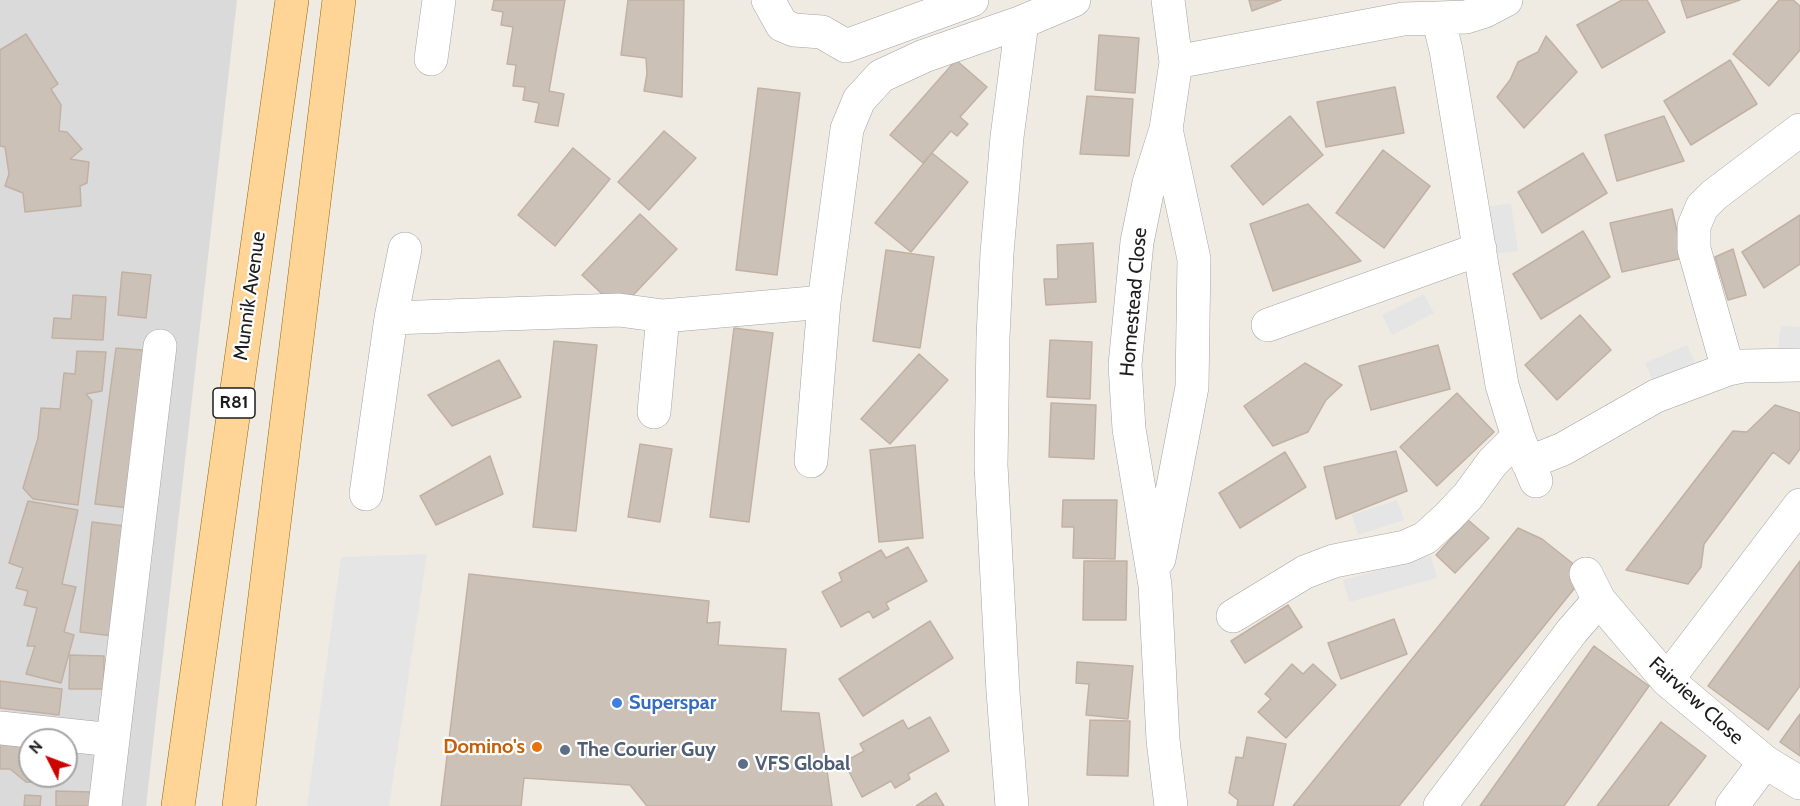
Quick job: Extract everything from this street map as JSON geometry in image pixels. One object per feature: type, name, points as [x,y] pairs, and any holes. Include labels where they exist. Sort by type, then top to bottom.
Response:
[{"type":"main road","name":"Munnik Avenue","points":[[178,806],[292,0]]},
{"type":"main road","points":[[239,806],[339,0]]},
{"type":"street","points":[[432,59],[439,0]]},
{"type":"street","points":[[768,0],[782,25],[794,30],[822,32],[846,46],[972,0]]},
{"type":"street","points":[[811,461],[824,302],[847,129],[859,100],[881,76],[924,56],[1022,22],[1074,0]]},
{"type":"street","name":"Homestead Close","points":[[1168,0],[1176,62],[1166,129],[1149,183],[1137,242],[1125,365],[1129,429],[1155,585],[1163,740],[1171,806]]},
{"type":"street","points":[[1176,62],[1403,19],[1466,17],[1485,11],[1506,0]]},
{"type":"street","points":[[1438,18],[1446,50],[1502,385],[1527,460]]},
{"type":"street","points":[[1012,806],[1003,692],[991,465],[997,253],[1007,137],[1022,22]]},
{"type":"street","name":"Homestead Close","points":[[1155,585],[1192,387],[1194,259],[1166,129]]},
{"type":"street","points":[[1728,369],[1694,249],[1694,226],[1702,207],[1714,195],[1800,130]]},
{"type":"street","points":[[366,494],[391,318],[405,249]]},
{"type":"street","points":[[1268,326],[1480,249]]},
{"type":"street","points":[[391,318],[619,310],[663,316],[824,302]]},
{"type":"street","points":[[654,412],[663,316]]},
{"type":"street","points":[[105,806],[160,346]]},
{"type":"street","points":[[1233,616],[1305,572],[1334,561],[1405,547],[1425,538],[1468,496],[1492,463],[1527,460],[1563,449],[1656,396],[1728,369],[1743,366],[1800,365]]},
{"type":"street","points":[[1667,680],[1800,505]]},
{"type":"street","name":"Fairview Close","points":[[1440,806],[1572,631],[1593,587],[1667,680],[1766,762],[1800,783]]},
{"type":"street","points":[[0,728],[113,740]]},
{"type":"street","points":[[1732,806],[1766,762]]},
{"type":"shaded area","points":[[0,0],[237,0],[146,806],[0,806]]},
{"type":"shaded area","points":[[1511,203],[1518,251],[1493,254],[1487,207]]},
{"type":"shaded area","points":[[1424,294],[1434,313],[1392,335],[1382,315]]},
{"type":"shaded area","points":[[1781,326],[1800,327],[1800,350],[1778,348]]},
{"type":"shaded area","points":[[1687,345],[1696,364],[1654,383],[1645,363]]},
{"type":"shaded area","points":[[1397,500],[1404,520],[1358,535],[1352,515]]},
{"type":"shaded area","points":[[427,554],[389,806],[307,806],[341,557]]},
{"type":"shaded area","points":[[1431,556],[1437,578],[1349,602],[1343,580]]},
{"type":"building","points":[[494,0],[565,0],[549,91],[564,94],[558,126],[535,122],[539,103],[523,100],[525,87],[513,86],[516,65],[507,64],[513,27],[501,25],[503,12],[492,10]]},
{"type":"building","points":[[628,0],[684,0],[682,97],[644,91],[647,74],[646,58],[621,55]]},
{"type":"building","points":[[1249,0],[1281,0],[1252,11]]},
{"type":"building","points":[[1622,0],[1647,0],[1665,32],[1602,68],[1577,25]]},
{"type":"building","points":[[1681,0],[1740,0],[1687,18]]},
{"type":"building","points":[[1779,0],[1793,0],[1800,6],[1800,50],[1769,86],[1733,54]]},
{"type":"building","points":[[26,34],[58,84],[51,89],[61,105],[59,131],[67,132],[82,149],[70,159],[89,162],[87,183],[80,186],[81,206],[25,212],[23,193],[5,186],[9,174],[5,147],[0,146],[0,50]]},
{"type":"building","points":[[1099,35],[1139,38],[1135,93],[1095,90]]},
{"type":"building","points":[[1546,36],[1577,72],[1524,128],[1497,97],[1510,80],[1518,62],[1538,52]]},
{"type":"building","points":[[956,60],[987,87],[960,117],[968,124],[957,136],[951,131],[923,163],[890,135]]},
{"type":"building","points":[[1730,60],[1757,104],[1691,145],[1664,101]]},
{"type":"building","points":[[1395,87],[1404,133],[1326,147],[1317,102]]},
{"type":"building","points":[[758,88],[800,93],[777,275],[736,270]]},
{"type":"building","points":[[1087,96],[1133,99],[1129,156],[1080,154]]},
{"type":"building","points":[[1290,116],[1323,155],[1263,205],[1231,166]]},
{"type":"building","points":[[1664,116],[1684,161],[1617,181],[1605,135]]},
{"type":"building","points":[[664,131],[696,158],[649,210],[618,182]]},
{"type":"building","points":[[573,148],[610,179],[555,246],[518,215]]},
{"type":"building","points":[[1383,150],[1430,186],[1384,248],[1336,213]]},
{"type":"building","points":[[932,153],[968,182],[911,252],[875,223]]},
{"type":"building","points":[[1583,153],[1607,193],[1542,233],[1518,192]]},
{"type":"building","points":[[1308,204],[1361,261],[1273,291],[1250,224]]},
{"type":"building","points":[[1672,209],[1683,258],[1622,272],[1610,223]]},
{"type":"building","points":[[640,214],[677,249],[619,310],[582,275]]},
{"type":"building","points":[[1800,215],[1800,264],[1764,288],[1742,252]]},
{"type":"building","points":[[1583,231],[1610,277],[1541,319],[1513,274]]},
{"type":"building","points":[[1093,243],[1096,302],[1046,305],[1044,279],[1058,279],[1057,245]]},
{"type":"building","points":[[1733,249],[1746,295],[1728,300],[1715,257]]},
{"type":"building","points":[[886,250],[934,257],[920,348],[873,341]]},
{"type":"building","points":[[122,272],[151,275],[146,318],[118,315]]},
{"type":"building","points":[[73,295],[106,297],[103,340],[52,338],[54,318],[71,319]]},
{"type":"building","points":[[1580,315],[1611,350],[1557,400],[1525,365]]},
{"type":"building","points":[[734,328],[773,333],[749,522],[710,517]]},
{"type":"building","points":[[1050,340],[1092,342],[1090,399],[1047,397]]},
{"type":"building","points":[[554,341],[597,345],[576,531],[533,527]]},
{"type":"building","points":[[1438,345],[1450,389],[1371,410],[1359,366]]},
{"type":"building","points":[[116,348],[143,350],[129,508],[95,504]]},
{"type":"building","points":[[77,351],[106,352],[102,391],[86,394],[92,401],[78,505],[33,499],[23,488],[38,438],[41,408],[60,409],[64,373],[75,374]]},
{"type":"building","points":[[919,354],[948,380],[890,444],[861,419]]},
{"type":"building","points":[[499,360],[521,397],[452,426],[428,395]]},
{"type":"building","points":[[1305,363],[1342,385],[1326,400],[1308,432],[1273,446],[1244,406]]},
{"type":"building","points":[[1457,393],[1494,432],[1437,486],[1400,447]]},
{"type":"building","points":[[1051,403],[1096,405],[1094,459],[1049,457]]},
{"type":"building","points":[[1775,405],[1800,413],[1800,449],[1789,464],[1773,452],[1704,544],[1701,567],[1688,584],[1626,570],[1733,431],[1747,432]]},
{"type":"building","points":[[640,444],[672,449],[660,522],[628,517]]},
{"type":"building","points":[[915,445],[923,538],[879,542],[870,450]]},
{"type":"building","points":[[1396,451],[1407,491],[1336,519],[1324,467]]},
{"type":"building","points":[[1285,452],[1306,487],[1240,528],[1219,493]]},
{"type":"building","points":[[490,456],[503,494],[436,525],[420,496]]},
{"type":"building","points":[[1063,500],[1117,500],[1115,559],[1073,558],[1074,527],[1062,527]]},
{"type":"building","points":[[28,501],[78,510],[62,584],[76,587],[64,632],[74,635],[61,683],[26,674],[35,646],[27,646],[37,608],[24,605],[28,591],[16,588],[23,568],[9,563]]},
{"type":"building","points":[[1468,520],[1489,538],[1455,573],[1436,555]]},
{"type":"building","points":[[92,522],[125,526],[113,636],[80,632]]},
{"type":"building","points":[[1518,528],[1542,539],[1586,574],[1399,806],[1293,806]]},
{"type":"building","points":[[908,547],[927,581],[886,603],[889,609],[873,618],[869,611],[841,627],[822,592],[842,581],[839,573],[881,550],[886,558]]},
{"type":"building","points":[[1084,561],[1127,561],[1126,620],[1083,620]]},
{"type":"building","points":[[1800,561],[1800,686],[1768,730],[1708,686]]},
{"type":"building","points":[[469,574],[709,601],[707,623],[720,622],[718,645],[786,649],[781,711],[819,713],[832,806],[647,806],[630,785],[524,778],[521,806],[441,806]]},
{"type":"building","points":[[1288,605],[1302,627],[1245,663],[1231,641]]},
{"type":"building","points":[[1394,619],[1407,654],[1341,679],[1328,643]]},
{"type":"building","points":[[930,621],[953,658],[863,716],[839,679]]},
{"type":"building","points":[[1594,646],[1649,686],[1564,806],[1480,806]]},
{"type":"building","points":[[70,655],[104,656],[104,689],[69,689]]},
{"type":"building","points":[[1077,662],[1133,666],[1128,719],[1086,715],[1089,684],[1076,683]]},
{"type":"building","points":[[1292,664],[1303,674],[1313,664],[1336,685],[1286,738],[1258,712],[1271,699],[1265,694]]},
{"type":"building","points":[[0,681],[62,689],[59,715],[0,708]]},
{"type":"building","points":[[1800,714],[1800,756],[1780,742]]},
{"type":"building","points":[[930,717],[949,751],[908,774],[910,779],[895,788],[891,781],[862,797],[844,762],[864,751],[860,744],[903,720],[908,729]]},
{"type":"building","points":[[1090,720],[1130,721],[1128,776],[1087,775]]},
{"type":"building","points":[[1661,722],[1706,756],[1668,806],[1597,806]]},
{"type":"building","points":[[1247,737],[1286,744],[1273,806],[1237,806],[1238,800],[1229,793],[1236,757],[1243,758]]},
{"type":"building","points":[[0,743],[18,744],[18,776],[10,769],[0,769]]},
{"type":"building","points":[[56,791],[91,792],[91,806],[56,806]]},
{"type":"building","points":[[936,793],[944,806],[916,806]]},
{"type":"building","points":[[25,795],[41,796],[40,806],[24,806]]},
{"type":"place","name":"Superspar","points":[[617,703]]},
{"type":"place","name":"Domino's","points":[[537,747]]},
{"type":"place","name":"The Courier Guy","points":[[565,750]]},
{"type":"place","name":"VFS Global","points":[[743,764]]}]
